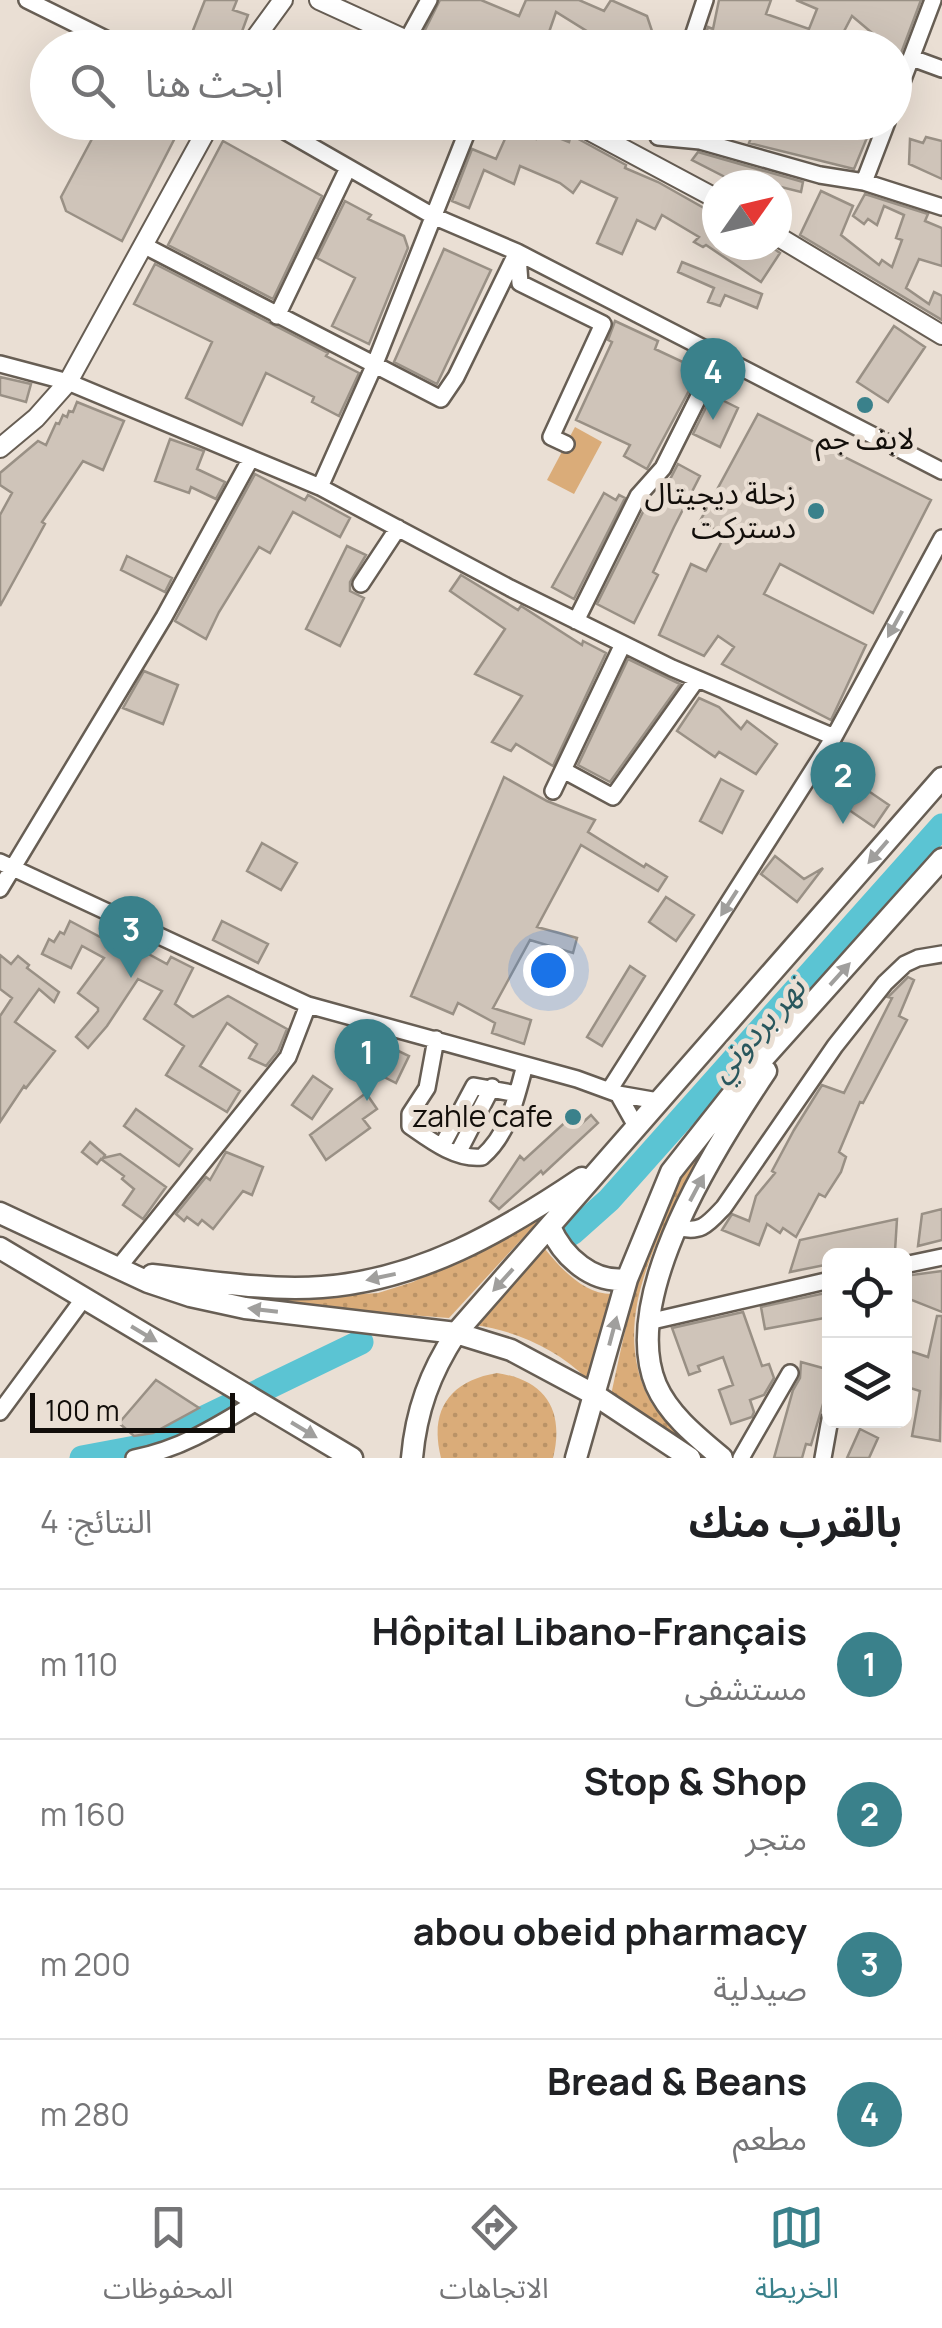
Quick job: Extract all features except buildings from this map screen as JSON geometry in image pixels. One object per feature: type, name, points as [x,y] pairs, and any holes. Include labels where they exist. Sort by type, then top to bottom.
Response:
[{"type":"highway","points":[[412,1458],[421,1401],[456,1333],[942,778]]},
{"type":"highway","points":[[576,1458],[627,1279],[671,1172],[783,1037],[942,859]]},
{"type":"highway","points":[[722,1458],[682,1422],[661,1396],[649,1358],[648,1322],[657,1276],[677,1227],[727,1131],[774,1060],[783,1037]]},
{"type":"highway","points":[[124,1271],[227,1284],[317,1288],[402,1273],[430,1264],[508,1225],[590,1173],[618,1148]]},
{"type":"highway","points":[[0,1213],[124,1271],[190,1296],[244,1308],[456,1333],[511,1350],[595,1396],[690,1458]]},
{"type":"highway","points":[[550,1227],[568,1256],[587,1270],[609,1280],[627,1279]]},
{"type":"highway","points":[[0,1248],[352,1458]]},
{"type":"main road","points":[[261,30],[283,0]]},
{"type":"main road","points":[[321,0],[386,30]]},
{"type":"main road","points":[[0,448],[36,418],[68,382],[201,140]]},
{"type":"main road","points":[[608,140],[702,191]]},
{"type":"main road","points":[[792,245],[942,335]]},
{"type":"street","points":[[27,0],[88,30]]},
{"type":"street","points":[[420,30],[429,0]]},
{"type":"street","points":[[695,30],[705,0]]},
{"type":"street","points":[[933,0],[912,58],[942,68]]},
{"type":"street","points":[[300,140],[433,216],[518,252],[942,471]]},
{"type":"street","points":[[320,487],[374,366],[464,140]]},
{"type":"street","points":[[649,162],[657,140]]},
{"type":"street","points":[[696,140],[804,172],[864,182],[942,207]]},
{"type":"street","points":[[864,182],[880,140]]},
{"type":"street","points":[[277,316],[348,168]]},
{"type":"street","points":[[145,246],[441,399],[456,378],[518,252]]},
{"type":"street","points":[[518,252],[520,284],[603,324],[551,437],[566,444]]},
{"type":"street","points":[[0,364],[68,382],[320,487],[622,644],[834,737]]},
{"type":"street","points":[[576,621],[638,496],[664,468],[710,374]]},
{"type":"street","points":[[0,889],[7,866],[164,617],[250,460]]},
{"type":"street","points":[[360,584],[398,528]]},
{"type":"street","points":[[614,1091],[834,737],[942,538]]},
{"type":"street","points":[[554,790],[622,644]]},
{"type":"street","points":[[563,770],[613,796],[696,679]]},
{"type":"street","points":[[7,866],[308,1005],[658,1101]]},
{"type":"street","points":[[677,1227],[702,1229],[724,1207],[836,1046],[885,983],[905,964],[942,954]]},
{"type":"street","points":[[124,1271],[288,1057],[308,1005]]},
{"type":"street","points":[[436,1039],[428,1088],[408,1120],[410,1126],[458,1154],[476,1158],[490,1150],[502,1134],[524,1066]]},
{"type":"street","points":[[442,1146],[472,1088],[479,1084],[517,1094]]},
{"type":"street","points":[[458,1154],[492,1088]]},
{"type":"street","points":[[614,1091],[636,1126]]},
{"type":"street","points":[[912,1263],[942,1257]]},
{"type":"street","points":[[648,1322],[822,1282]]},
{"type":"street","points":[[0,1412],[84,1298]]},
{"type":"street","points":[[740,1458],[790,1373]]},
{"type":"street","points":[[134,1458],[170,1450],[258,1401]]},
{"type":"street","points":[[823,1458],[828,1428]]},
{"type":"shaded area","points":[[575,427],[602,442],[574,494],[547,480]]},
{"type":"shaded area","points":[[720,1125],[651,1256],[634,1327],[636,1362],[648,1397],[687,1444],[611,1395],[635,1293],[660,1218],[681,1176]]},
{"type":"shaded area","points":[[542,1217],[449,1318],[242,1302],[378,1293],[413,1282]]},
{"type":"shaded area","points":[[545,1249],[585,1286],[615,1294],[587,1379],[535,1343],[475,1325]]},
{"type":"shaded area","points":[[497,1373],[528,1382],[548,1400],[556,1425],[553,1458],[441,1458],[438,1426],[446,1401],[466,1383]]},
{"type":"waterway","name":"نهر بردوني","points":[[572,1233],[609,1200],[942,826]]},
{"type":"waterway","name":"نهر بردوني","points":[[82,1458],[146,1446],[361,1342]]},
{"type":"place","name":"لابف جم","points":[[865,405]]},
{"type":"place","name":"Bread & Beans","points":[[713,420]]},
{"type":"place","name":"زحلة ديجيتال دستركت","points":[[816,511]]},
{"type":"place","name":"Stop & Shop","points":[[843,824]]},
{"type":"place","name":"abou obeid pharmacy","points":[[131,978]]},
{"type":"place","name":"Hôpital Libano-Français","points":[[367,1101]]},
{"type":"place","name":"zahle cafe","points":[[573,1117]]}]
